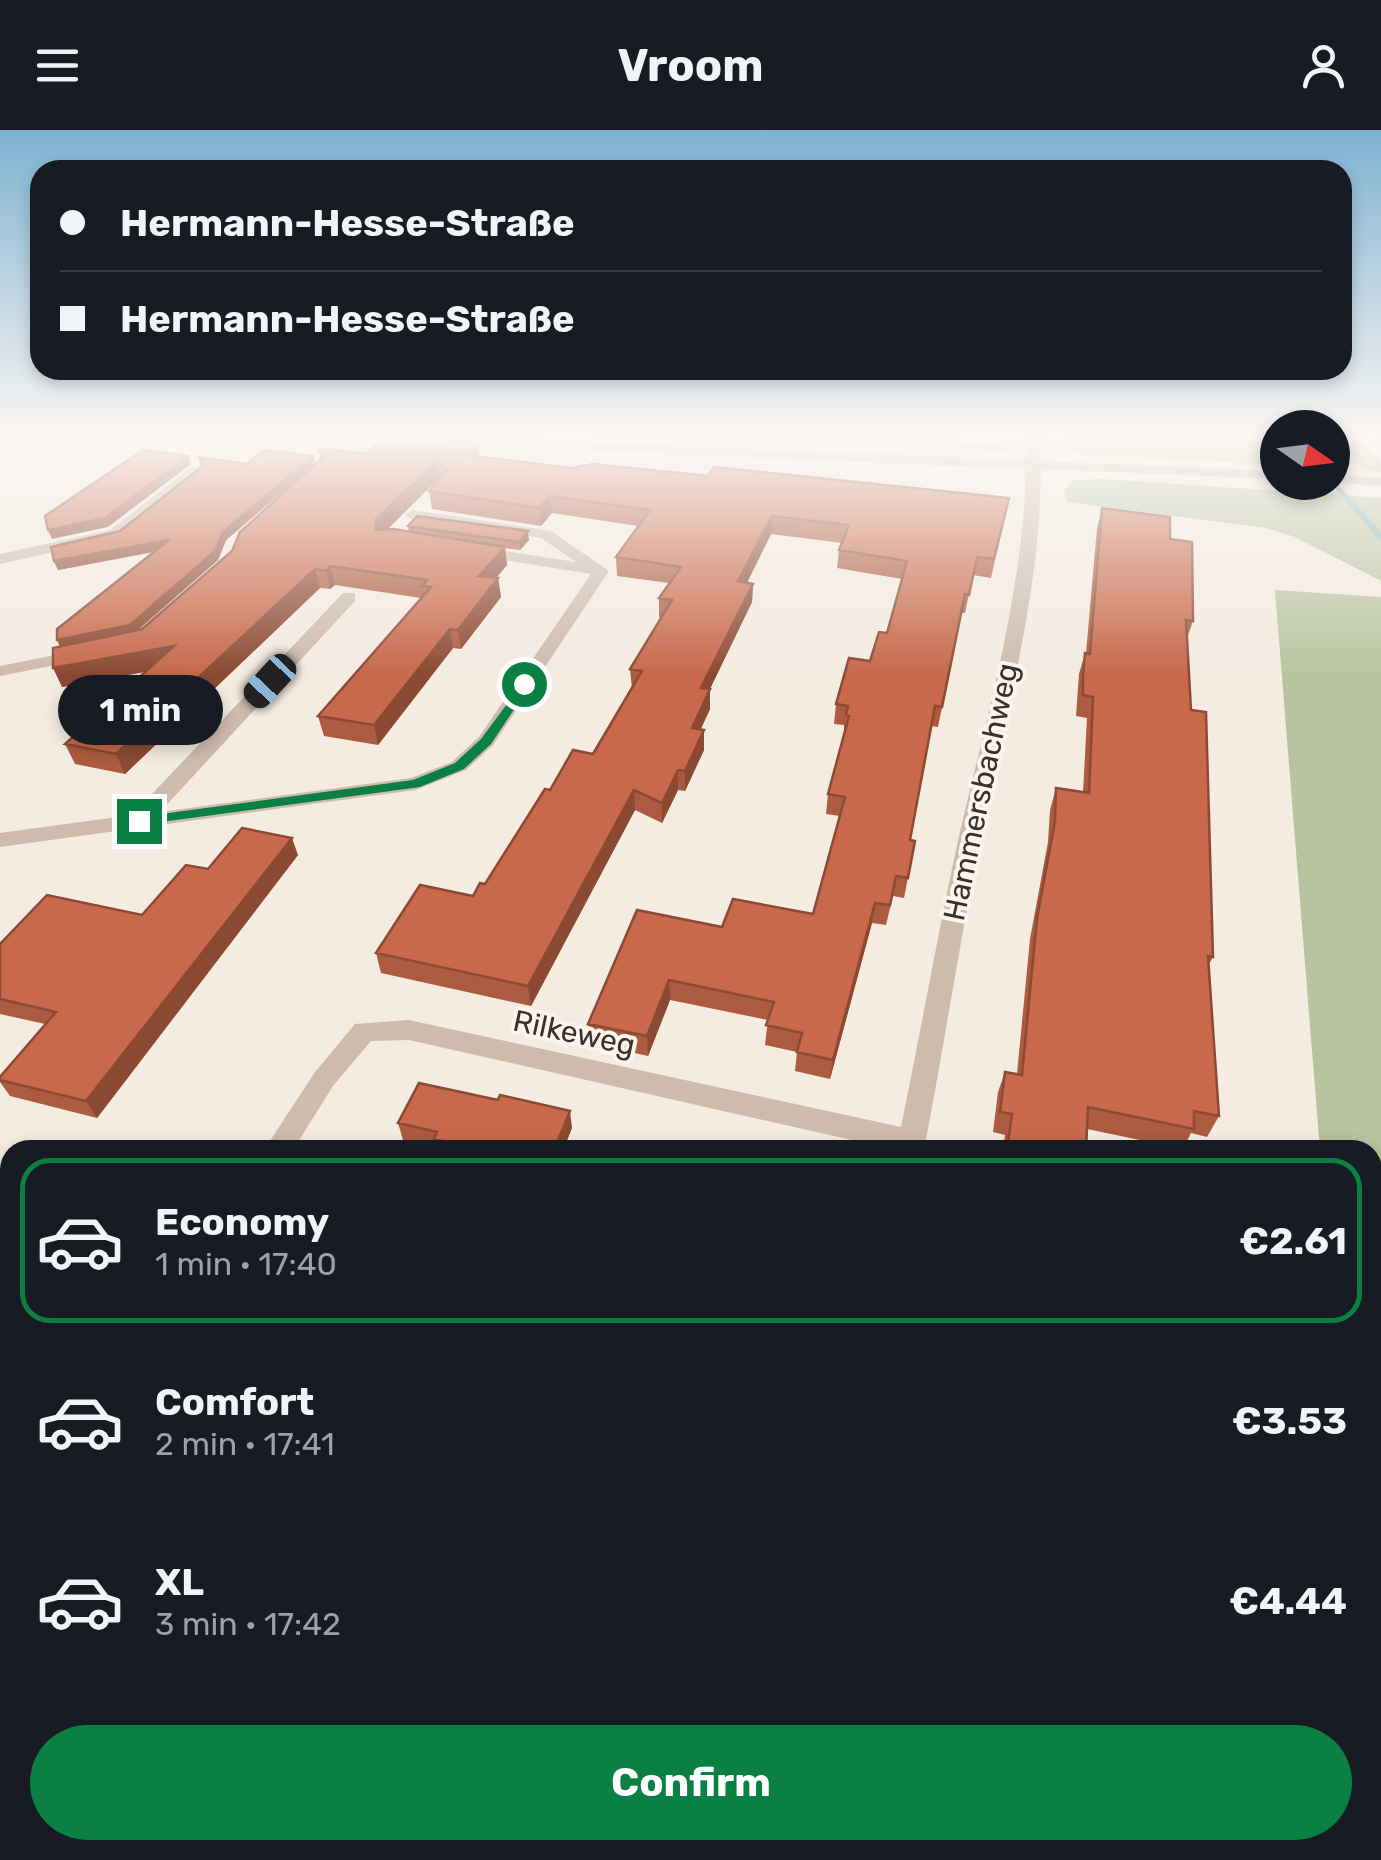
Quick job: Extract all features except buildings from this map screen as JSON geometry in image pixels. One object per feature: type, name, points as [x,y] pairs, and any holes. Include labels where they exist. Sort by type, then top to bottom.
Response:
[{"type":"street","points":[[0,559],[115,534],[141,514]]},
{"type":"street","name":"Hammersbachweg","points":[[912,1140],[1013,637],[1033,514]]},
{"type":"street","points":[[400,529],[414,516],[545,534],[601,571]]},
{"type":"street","points":[[462,550],[601,571]]},
{"type":"street","points":[[0,840],[416,784],[459,766],[486,741],[601,571]]},
{"type":"street","points":[[139,821],[349,596]]},
{"type":"street","points":[[0,648],[0,674],[103,650]]},
{"type":"street","name":"Rilkeweg","points":[[285,1140],[324,1080],[364,1031],[409,1030],[889,1140]]},
{"type":"green space","points":[[1157,514],[1381,514],[1381,581],[1295,537],[1266,528]]},
{"type":"green space","points":[[1275,590],[1381,597],[1381,1140],[1319,1140]]},
{"type":"waterway","points":[[1361,514],[1381,537]]},
{"type":"route","points":[[139,821],[416,784],[459,766],[486,741],[524,684]]}]
